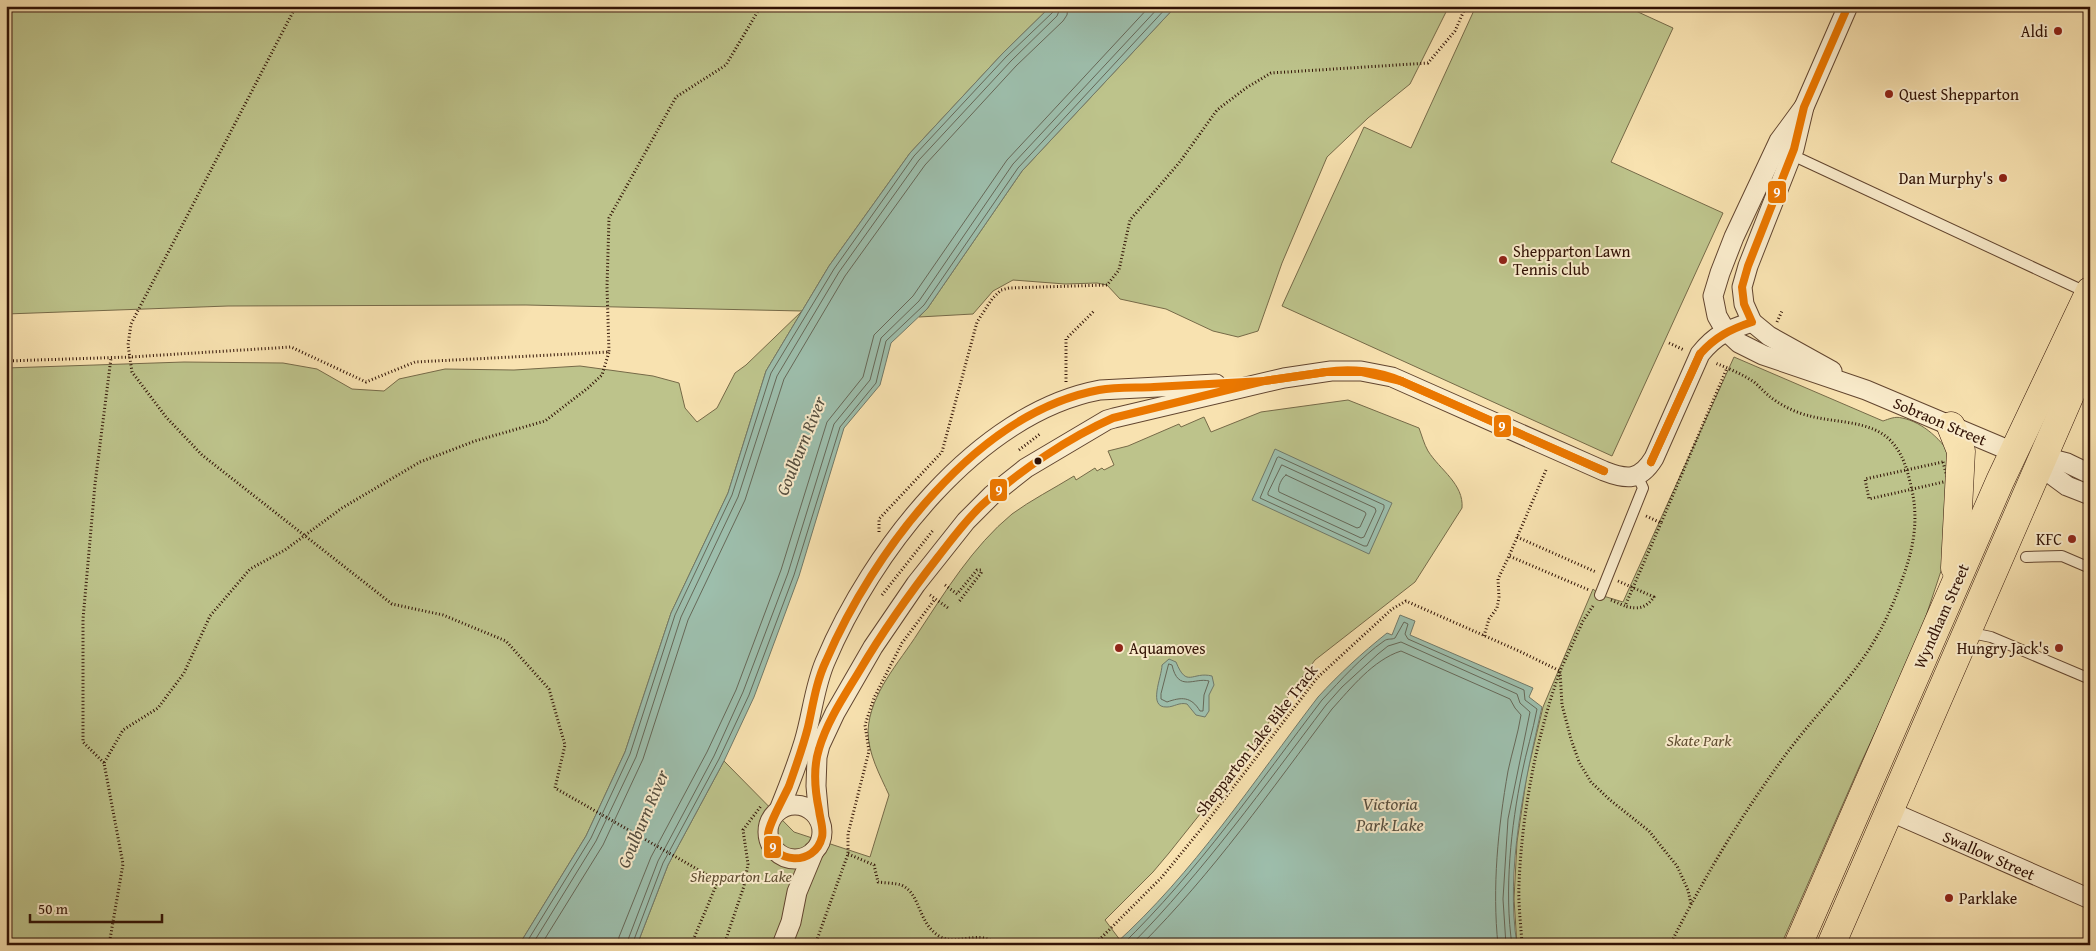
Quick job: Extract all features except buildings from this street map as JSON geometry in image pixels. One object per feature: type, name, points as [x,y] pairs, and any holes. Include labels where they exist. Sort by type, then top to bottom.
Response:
[{"type":"highway","name":"Wyndham Street","points":[[1798,945],[2013,452],[2037,406],[2089,292]]},
{"type":"highway","name":"Wyndham Street","points":[[1831,945],[2090,349]]},
{"type":"highway","points":[[1952,426],[1960,451],[1955,585]]},
{"type":"highway","points":[[2013,452],[2042,462]]},
{"type":"highway","points":[[1861,799],[1889,811]]},
{"type":"street","points":[[797,892],[793,870],[770,843],[769,825],[773,816],[779,810],[804,742],[817,685],[824,664],[859,593],[890,546],[926,502],[994,439],[1022,420],[1050,405],[1100,390],[1264,381],[1331,371],[1361,371],[1392,377],[1612,474],[1626,477],[1637,475],[1649,467],[1699,356],[1711,341],[1725,330],[1752,322],[1744,304],[1742,287],[1748,266],[1792,155],[1804,107],[1848,6]]},
{"type":"street","points":[[1725,330],[1717,316],[1713,296],[1720,273],[1734,237],[1779,141],[1804,107]]},
{"type":"street","name":"Sobraon Street","points":[[1752,322],[1768,336],[1866,390]]},
{"type":"street","name":"Sobraon Street","points":[[1725,330],[1739,343],[1763,355],[1866,390],[2013,452]]},
{"type":"street","points":[[782,945],[791,922],[797,892],[822,836],[819,819],[817,757],[820,745],[835,713],[873,647],[916,584],[966,521],[992,495],[1026,468],[1107,420],[1264,381]]},
{"type":"street","points":[[2042,462],[2066,463],[2090,474]]},
{"type":"street","points":[[2042,462],[2067,486],[2090,495]]},
{"type":"street","points":[[779,810],[797,805],[806,807],[814,812],[819,819]]},
{"type":"street","name":"Swallow Street","points":[[1889,811],[2090,899]]},
{"type":"street","points":[[782,856],[799,859],[814,851]]},
{"type":"lane","points":[[1792,155],[2089,292]]},
{"type":"lane","points":[[1600,595],[1643,488],[1637,475]]},
{"type":"lane","points":[[2026,557],[2062,556],[2090,568]]},
{"type":"lane","points":[[1967,632],[1992,637],[2090,679]]},
{"type":"path","points":[[296,6],[131,324],[128,345],[132,372],[166,417],[202,455],[392,604],[443,615],[506,641],[549,689],[565,745],[555,788],[718,881],[691,945]]},
{"type":"path","points":[[104,763],[123,730],[158,708],[184,673],[210,616],[250,569],[285,550],[342,508],[420,462],[475,441],[545,421],[588,388],[602,374],[609,352],[607,287],[609,218],[676,97],[726,65],[761,6]]},
{"type":"path","points":[[1669,343],[1752,381],[1769,397],[1800,413],[1859,425],[1888,438],[1902,455],[1912,490],[1916,515],[1910,559],[1888,615],[1868,651],[1850,676],[1809,724],[1741,819],[1690,904],[1670,945]]},
{"type":"path","points":[[6,361],[130,357],[290,346],[366,382],[415,362],[609,352]]},
{"type":"path","points":[[109,945],[123,864],[104,763],[82,742],[84,619],[95,484],[111,358]]},
{"type":"path","points":[[1625,606],[1727,368]]},
{"type":"path","points":[[1943,462],[1948,481],[1912,490],[1869,499],[1865,479],[1943,462]]},
{"type":"path","points":[[1484,636],[1488,619],[1497,608],[1500,597],[1498,579],[1546,470]]},
{"type":"path","points":[[1634,510],[1661,523]]},
{"type":"path","points":[[1509,556],[1625,606],[1640,609],[1654,597],[1517,537]]},
{"type":"path","points":[[945,585],[957,594],[977,570],[981,570],[981,573],[958,603]]},
{"type":"path","points":[[1522,945],[1519,885],[1526,805],[1546,711],[1560,672],[1583,621],[1600,595]]},
{"type":"path","points":[[815,945],[848,854],[848,834],[869,751],[865,725],[871,707],[902,643],[935,599],[948,608]]},
{"type":"path","name":"Shepparton Lake Bike Track","points":[[1094,945],[1134,907],[1168,869],[1206,823],[1317,678],[1392,609],[1406,601],[1560,672]]},
{"type":"path","points":[[1560,672],[1562,705],[1579,762],[1591,782],[1610,800],[1649,830],[1664,847],[1677,866],[1688,890],[1690,904]]},
{"type":"path","points":[[848,854],[874,865],[878,882],[901,885],[912,892],[925,923],[939,936],[947,939],[987,938],[997,945]]},
{"type":"green space","points":[[6,6],[1051,6],[1003,53],[910,153],[829,266],[802,311],[526,305],[228,306],[6,314]]},
{"type":"green space","points":[[1176,6],[1449,6],[1410,84],[1368,118],[1327,157],[1282,263],[1258,331],[1238,337],[1213,331],[1166,309],[1120,299],[1107,285],[1097,283],[1065,284],[1013,280],[993,291],[973,314],[919,317],[927,309],[1022,171]]},
{"type":"green space","name":"Shepparton Lawn Tennis club","points":[[1476,6],[1625,6],[1673,28],[1611,162],[1723,213],[1612,456],[1282,306],[1364,127],[1411,148]]},
{"type":"green space","points":[[802,311],[766,371],[728,493],[671,613],[625,752],[586,836],[519,945],[6,945],[6,368],[184,362],[283,363],[317,369],[352,389],[384,391],[399,379],[445,369],[514,370],[580,366],[653,376],[679,383],[685,408],[697,422],[717,408],[735,373],[746,365]]},
{"type":"green space","name":"Skate Park","points":[[1734,357],[1883,421],[1897,417],[1910,420],[1932,433],[1949,452],[1953,459],[1943,565],[1918,640],[1860,765],[1781,945],[1517,945],[1514,899],[1517,842],[1527,774],[1543,707],[1593,589],[1600,595],[1623,602]]},
{"type":"green space","name":"Aquamoves","points":[[1348,400],[1419,428],[1428,451],[1455,484],[1462,499],[1462,508],[1415,582],[1315,660],[1216,794],[1169,853],[1153,872],[1105,920],[1120,940],[1114,945],[637,945],[668,865],[724,761],[794,832],[870,857],[889,795],[870,748],[868,731],[874,704],[887,679],[949,586],[985,540],[1012,514],[1074,476],[1076,480],[1095,468],[1097,471],[1102,468],[1104,470],[1114,465],[1108,451],[1128,446],[1179,424],[1181,427],[1204,417],[1211,432],[1261,412]]},
{"type":"water","name":"Goulburn River","points":[[1051,6],[1176,6],[1022,171],[927,309],[891,343],[880,385],[844,428],[799,576],[754,697],[724,761],[668,865],[637,945],[519,945],[586,836],[625,752],[671,613],[728,493],[766,371],[829,266],[910,153],[1003,53]]},
{"type":"water","points":[[1275,449],[1392,503],[1369,554],[1252,500]]},
{"type":"water","name":"Victoria Park Lake","points":[[1400,615],[1415,621],[1410,635],[1533,688],[1529,697],[1542,707],[1523,795],[1515,856],[1513,886],[1517,945],[1114,945],[1143,917],[1197,857],[1318,697],[1342,672],[1387,633],[1392,635]]},
{"type":"water","points":[[1169,659],[1176,662],[1183,675],[1187,677],[1212,676],[1214,685],[1209,695],[1209,711],[1205,717],[1196,715],[1187,704],[1167,707],[1161,706],[1158,703],[1157,691],[1162,665]]},
{"type":"transit line","name":"9","points":[[1700,354],[1724,334],[1752,322],[1744,304],[1742,287],[1748,266],[1794,149],[1804,107],[1848,6]]},
{"type":"transit line","name":"9","points":[[1651,462],[1700,354]]},
{"type":"transit line","name":"9","points":[[1651,462],[1700,354]]},
{"type":"transit line","name":"9","points":[[1326,372],[1364,371],[1401,381]]},
{"type":"transit line","name":"9","points":[[1264,381],[1326,372]]},
{"type":"transit line","name":"9","points":[[1264,381],[1326,372]]},
{"type":"transit line","name":"9","points":[[1326,372],[1362,372],[1401,381]]},
{"type":"transit line","name":"9","points":[[1264,381],[1113,418],[1079,435],[1045,456],[1011,480],[982,505],[954,537],[897,612],[848,689],[827,728],[817,756],[815,772],[816,795],[823,831],[818,847],[803,857],[785,857],[777,852],[771,845],[768,832],[789,786],[808,727],[817,685],[846,619],[871,576],[901,533],[934,493],[971,457],[1011,427],[1054,404],[1099,390],[1264,381]]},
{"type":"transit line","name":"9","points":[[1401,381],[1604,471]]},
{"type":"transit line","name":"9","points":[[1401,381],[1604,471]]},
{"type":"place","name":"Aldi","points":[[2058,31]]},
{"type":"place","name":"Quest Shepparton","points":[[1889,94]]},
{"type":"place","name":"Dan Murphy's","points":[[2003,178]]},
{"type":"place","name":"Shepparton Lawn Tennis club","points":[[1503,260]]},
{"type":"place","name":"KFC","points":[[2072,539]]},
{"type":"place","name":"Aquamoves","points":[[1119,648]]},
{"type":"place","name":"Hungry Jack's","points":[[2059,648]]},
{"type":"place","name":"Parklake","points":[[1949,898]]},
{"type":"park label","name":"Shepparton Lake","points":[[741,876]]}]
